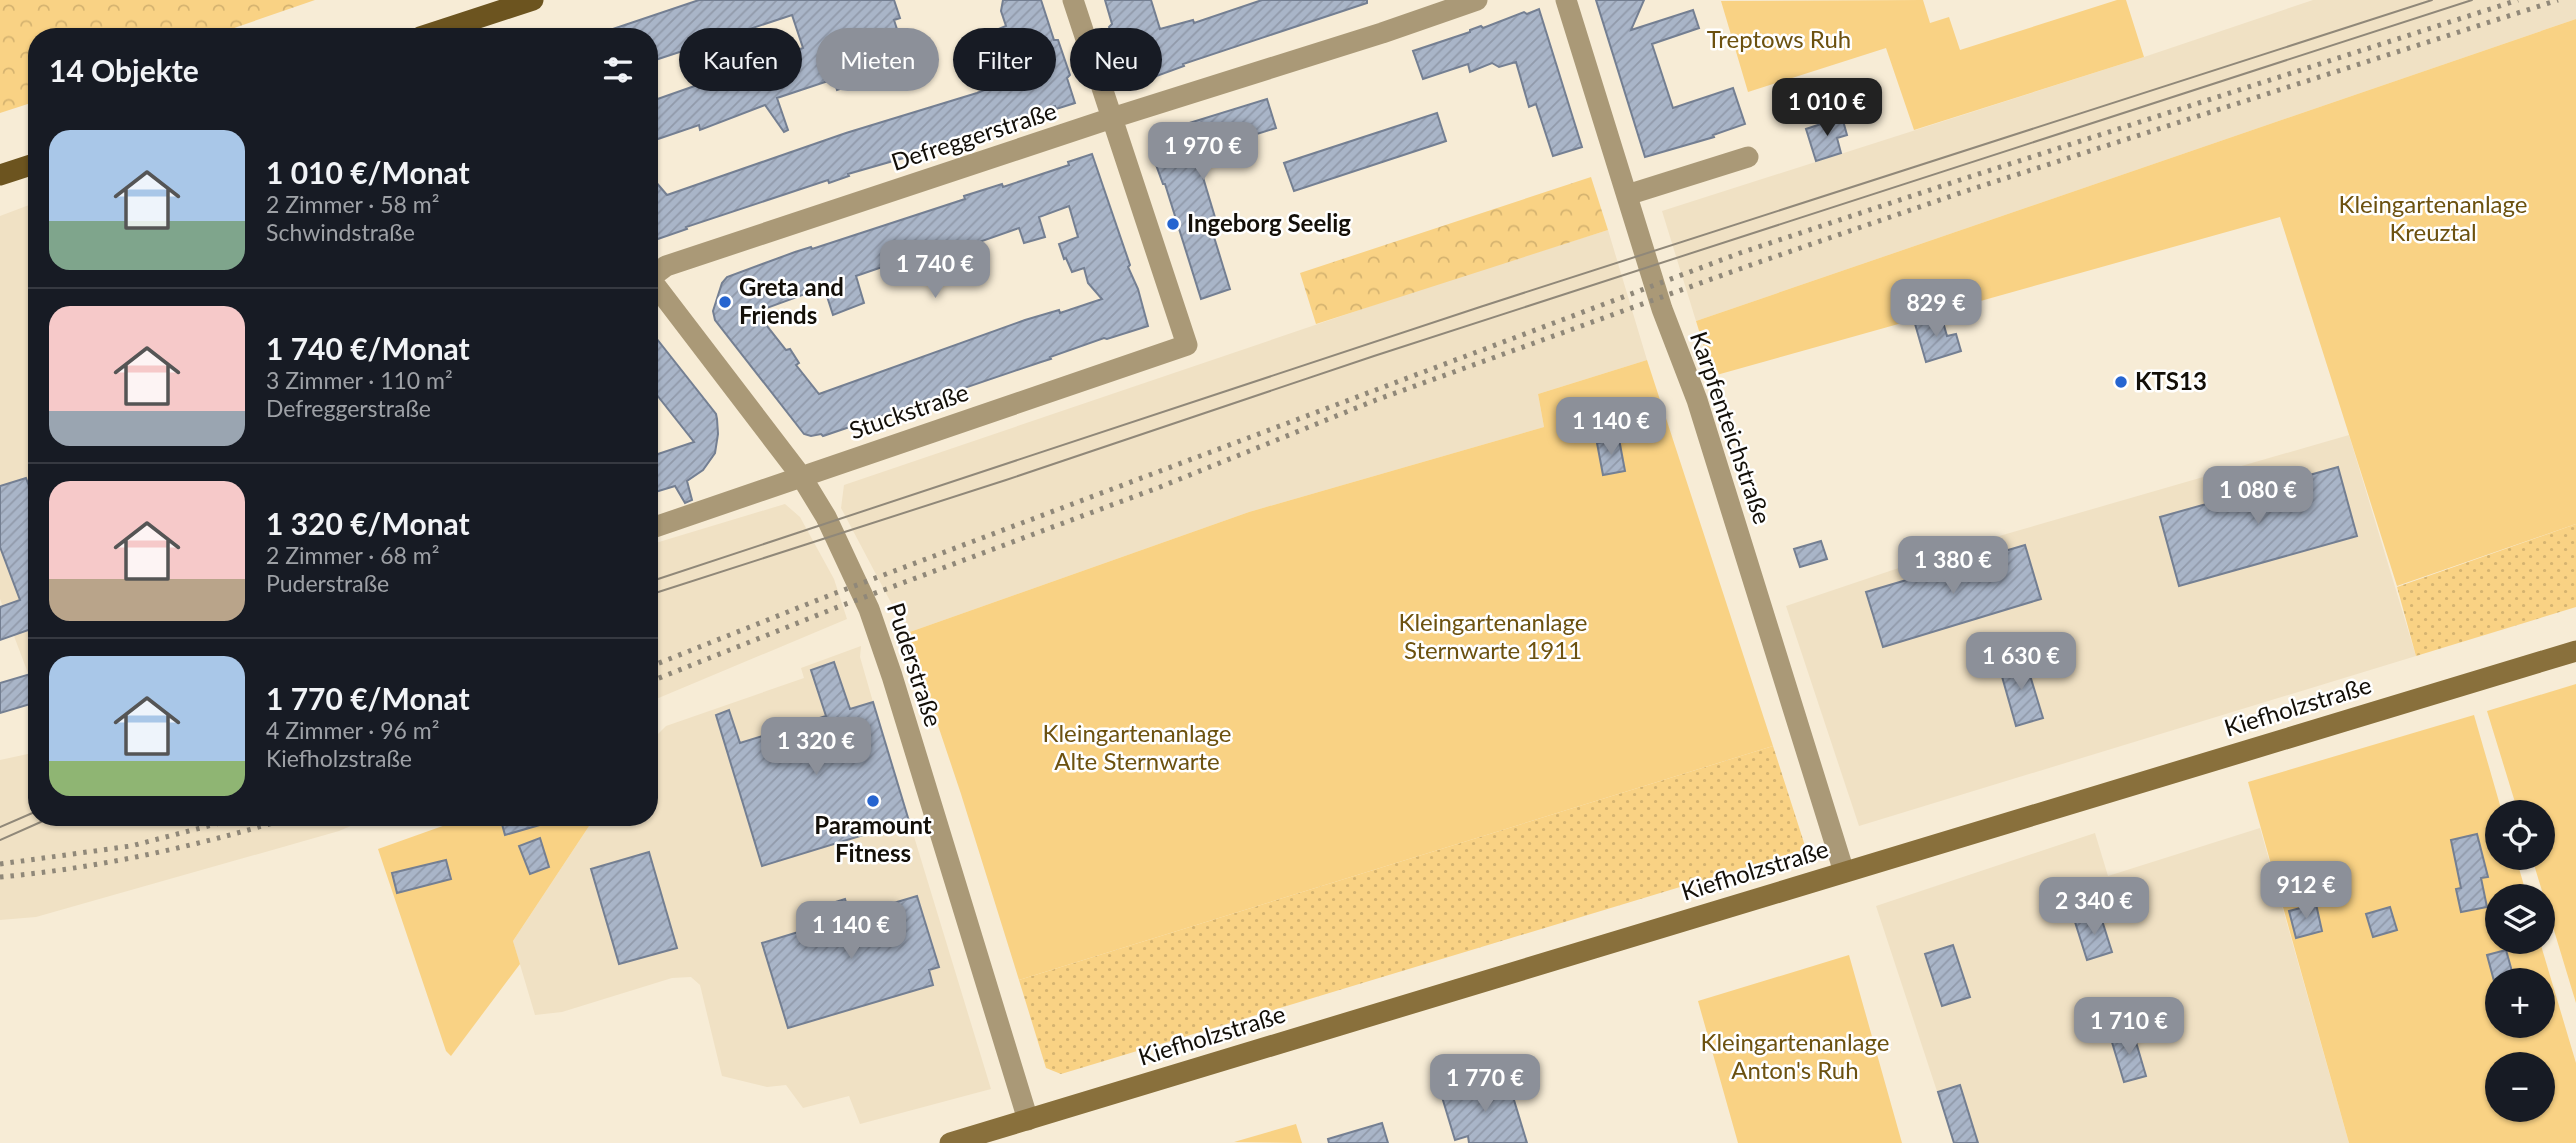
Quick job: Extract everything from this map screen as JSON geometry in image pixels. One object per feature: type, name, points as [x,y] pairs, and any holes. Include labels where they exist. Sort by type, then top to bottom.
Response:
[{"type":"main road","points":[[469,28],[533,0]]},
{"type":"main road","points":[[0,175],[28,166]]},
{"type":"street","points":[[1073,0],[1112,118]]},
{"type":"street","name":"Defreggerstraße","points":[[658,272],[666,266],[1112,118],[1382,33],[1477,0]]},
{"type":"street","name":"Karpfenteichstraße","points":[[1566,0],[1675,347],[1697,400],[1844,872]]},
{"type":"street","name":"Stuckstraße","points":[[658,526],[1187,345],[1112,118]]},
{"type":"street","points":[[1627,195],[1748,157]]},
{"type":"street","name":"Puderstraße","points":[[658,288],[801,476],[826,517],[869,609],[1028,1120]]},
{"type":"street","name":"Kiefholzstraße","points":[[950,1143],[2576,652]]},
{"type":"shaded area","points":[[2313,0],[2576,0],[2576,19],[1696,321],[1662,211],[2144,57]]},
{"type":"shaded area","points":[[28,205],[28,673],[0,599],[0,216]]},
{"type":"shaded area","points":[[1608,230],[1647,360],[1538,394],[1544,427],[1249,512],[907,633],[841,508],[844,485],[1436,284]]},
{"type":"shaded area","points":[[2349,435],[2416,656],[1859,826],[1786,606],[1961,547]]},
{"type":"shaded area","points":[[785,504],[800,517],[834,579],[847,619],[658,698],[658,542]]},
{"type":"shaded area","points":[[861,646],[860,657],[873,702],[991,1089],[860,1124],[849,1096],[803,1108],[786,1085],[767,1087],[722,1076],[700,985],[691,977],[672,978],[562,1012],[535,1015],[513,941],[589,826],[658,826],[658,734],[666,726],[804,678],[801,668]]},
{"type":"shaded area","points":[[28,754],[28,826],[351,826],[36,917],[0,920],[0,760]]},
{"type":"shaded area","points":[[2260,828],[2349,1143],[1954,1143],[1876,906],[2095,833],[2108,876]]},
{"type":"green space","points":[[0,0],[315,0],[234,28],[28,28],[28,104],[0,113]]},
{"type":"green space","name":"Treptows Ruh","points":[[1923,0],[1930,23],[1949,17],[1960,50],[2117,0],[2126,0],[2144,57],[1914,130],[1886,48],[1748,92],[1721,1]]},
{"type":"green space","name":"Kleingartenanlage Kreuztal","points":[[2576,19],[2576,524],[2397,586],[2280,217],[1713,376],[1696,321]]},
{"type":"green space","points":[[1591,177],[1608,230],[1316,324],[1300,273]]},
{"type":"green space","points":[[1647,360],[1773,746],[1019,980],[907,633],[1249,512],[1544,427],[1538,394]]},
{"type":"green space","points":[[2576,524],[2576,607],[2416,656],[2397,587]]},
{"type":"green space","points":[[2576,684],[2576,1003],[2555,934],[2555,884],[2540,884],[2536,870],[2555,870],[2555,800],[2514,800],[2487,711]]},
{"type":"green space","points":[[2474,715],[2499,800],[2485,800],[2485,870],[2519,870],[2524,884],[2485,884],[2485,954],[2544,954],[2548,968],[2485,968],[2485,1038],[2555,1038],[2555,992],[2576,1063],[2576,1143],[2349,1143],[2248,782]]},
{"type":"green space","points":[[1773,746],[1806,849],[1061,1074],[1046,1068],[1019,980]]},
{"type":"green space","points":[[443,826],[589,826],[513,941],[520,964],[451,1056],[446,1051],[378,849]]},
{"type":"green space","name":"Kleingartenanlage Anton's Ruh","points":[[1849,955],[1902,1143],[1738,1143],[1698,1001]]},
{"type":"green space","points":[[1296,1124],[1302,1143],[1234,1142]]},
{"type":"building","points":[[699,0],[894,0],[900,18],[894,20],[897,28],[816,28],[816,85],[802,90],[802,28],[796,28],[792,15],[752,28],[679,28],[679,52],[658,59],[658,28],[616,28]]},
{"type":"building","points":[[1003,0],[1041,0],[1050,28],[1001,28],[1006,26],[1001,11]]},
{"type":"building","points":[[1105,0],[1151,0],[1160,28],[1109,28],[1112,24]]},
{"type":"building","points":[[1262,0],[1367,0],[1367,3],[1183,64],[1184,66],[1162,74],[1162,28],[1193,20],[1194,23]]},
{"type":"building","points":[[1596,0],[1644,0],[1631,30],[1693,10],[1699,28],[1652,44],[1673,108],[1733,88],[1745,124],[1713,135],[1714,137],[1645,157]]},
{"type":"building","points":[[1539,9],[1582,147],[1553,156],[1536,104],[1529,107],[1516,62],[1499,67],[1492,63],[1470,72],[1468,64],[1423,79],[1413,51],[1481,26],[1483,28]]},
{"type":"building","points":[[1058,40],[1070,75],[1067,78],[1075,103],[1056,109],[1055,106],[958,140],[957,138],[913,152],[914,155],[848,174],[849,176],[829,183],[828,180],[658,239],[658,184],[667,195],[846,133],[977,93],[1056,91]]},
{"type":"building","points":[[680,91],[798,91],[777,98],[788,130],[784,132],[765,105],[700,130],[699,125],[658,139],[658,99]]},
{"type":"building","points":[[1267,99],[1276,128],[1231,142],[1233,148],[1210,156],[1199,164],[1220,234],[1214,237],[1230,289],[1201,299],[1165,184],[1155,162],[1150,138],[1164,133],[1163,131]]},
{"type":"building","points":[[1437,113],[1446,141],[1294,191],[1284,163]]},
{"type":"building","points":[[1842,117],[1847,135],[1837,138],[1841,153],[1816,161],[1806,129]]},
{"type":"building","points":[[1092,154],[1148,326],[1104,338],[1050,357],[1051,359],[823,436],[811,436],[804,434],[715,320],[713,311],[722,283],[727,277],[795,252],[811,247],[812,249],[965,199],[964,196],[1002,184],[1003,187],[1069,165],[1068,162]],"holes":[[[1069,206],[1078,237],[1059,244],[1064,259],[1066,258],[1072,272],[1084,268],[1088,283],[1102,299],[1060,313],[1059,310],[1025,320],[819,394],[796,365],[799,363],[790,349],[786,350],[756,312],[824,287],[833,315],[864,303],[856,276],[888,265],[890,269],[916,262],[915,257],[947,246],[957,277],[974,271],[971,261],[984,257],[979,242],[1019,228],[1024,243],[1045,237],[1039,217]]]},
{"type":"building","points":[[1941,315],[1947,336],[1956,334],[1961,351],[1926,362],[1915,324]]},
{"type":"building","points":[[658,340],[716,414],[718,434],[715,453],[703,470],[687,481],[692,500],[685,503],[675,486],[658,491],[658,454],[694,442],[658,396]]},
{"type":"building","points":[[1619,439],[1625,471],[1603,475],[1597,443]]},
{"type":"building","points":[[2338,467],[2357,536],[2179,586],[2160,517]]},
{"type":"building","points":[[26,478],[28,483],[28,630],[0,640],[0,607],[20,600],[0,547],[0,486]]},
{"type":"building","points":[[1821,541],[1827,559],[1800,567],[1794,549]]},
{"type":"building","points":[[2025,545],[2041,599],[1883,647],[1866,592]]},
{"type":"building","points":[[2025,659],[2043,718],[2016,726],[1999,666]]},
{"type":"building","points":[[834,662],[850,709],[873,702],[909,821],[762,866],[716,715],[729,710],[740,743],[826,716],[811,670]]},
{"type":"building","points":[[28,675],[28,705],[0,713],[0,683]]},
{"type":"building","points":[[502,826],[536,826],[505,835]]},
{"type":"building","points":[[2477,834],[2488,877],[2481,878],[2485,907],[2461,912],[2456,889],[2461,888],[2451,840]]},
{"type":"building","points":[[540,838],[549,867],[530,874],[519,846]]},
{"type":"building","points":[[649,852],[677,948],[619,964],[591,869]]},
{"type":"building","points":[[446,860],[451,879],[397,893],[392,873]]},
{"type":"building","points":[[917,896],[939,967],[929,970],[933,985],[788,1028],[762,943],[828,923],[823,906],[845,899],[850,916]]},
{"type":"building","points":[[2316,904],[2322,931],[2296,938],[2289,911]]},
{"type":"building","points":[[2390,907],[2397,930],[2373,937],[2366,914]]},
{"type":"building","points":[[2100,914],[2112,952],[2087,960],[2075,922]]},
{"type":"building","points":[[1953,945],[1970,997],[1942,1006],[1925,954]]},
{"type":"building","points":[[2507,954],[2511,968],[2490,968],[2487,955]]},
{"type":"building","points":[[2133,1032],[2146,1076],[2124,1082],[2111,1039]]},
{"type":"building","points":[[1507,1077],[1527,1143],[1469,1143],[1468,1136],[1455,1140],[1442,1097]]},
{"type":"building","points":[[1960,1085],[1978,1143],[1954,1143],[1938,1092]]},
{"type":"building","points":[[1382,1123],[1388,1143],[1329,1143],[1328,1139]]},
{"type":"tram line","points":[[658,579],[1480,307],[2432,0]]},
{"type":"tram line","points":[[658,592],[1006,480],[1374,356],[2472,0]]},
{"type":"tram line","points":[[0,827],[28,815]]},
{"type":"tram line","points":[[0,840],[32,826]]},
{"type":"railway","points":[[658,663],[833,594],[1740,253],[2518,0]]},
{"type":"railway","points":[[658,678],[838,607],[1160,487],[1376,400],[1745,267],[1963,192],[2558,0]]},
{"type":"railway","points":[[0,864],[131,846],[208,826]]},
{"type":"railway","points":[[0,877],[74,868],[148,854],[261,826]]},
{"type":"place","name":"Ingeborg Seelig","points":[[1173,224]]},
{"type":"place","name":"Greta and Friends","points":[[725,302]]},
{"type":"place","name":"KTS13","points":[[2121,382]]},
{"type":"place","name":"Paramount Fitness","points":[[873,801]]},
{"type":"park label","name":"Kleingartenanlage Sternwarte 1911","points":[[1493,637]]},
{"type":"park label","name":"Kleingartenanlage Alte Sternwarte","points":[[1137,748]]}]
